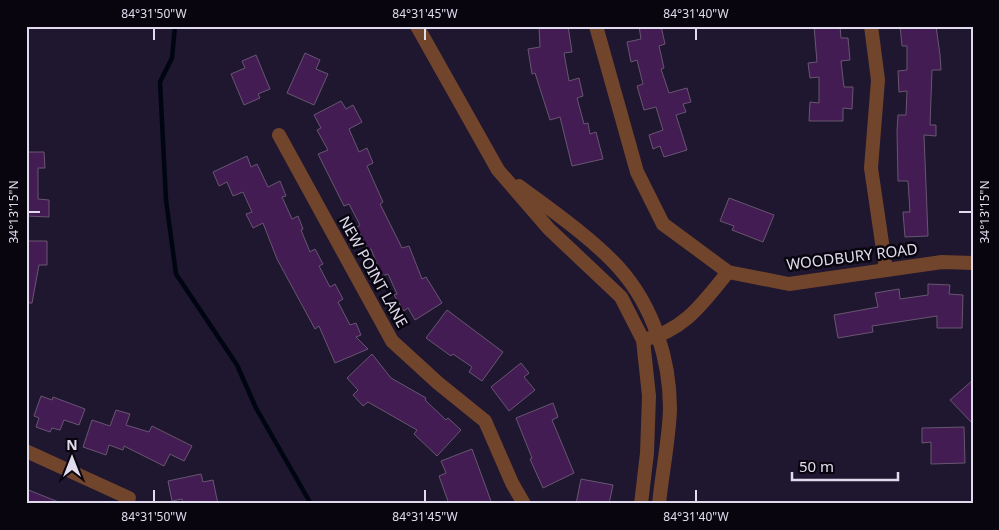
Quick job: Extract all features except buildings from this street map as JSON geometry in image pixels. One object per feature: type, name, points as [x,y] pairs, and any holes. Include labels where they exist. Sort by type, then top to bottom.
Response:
[{"type":"street","points":[[417,26],[498,170],[549,229],[621,297],[643,340],[649,396],[647,453],[641,504]]},
{"type":"street","points":[[596,26],[637,172],[663,224],[728,272],[693,316],[658,337],[643,340]]},
{"type":"street","points":[[870,26],[878,80],[871,168],[886,270]]},
{"type":"street","name":"NEW POINT LANE","points":[[279,135],[392,341],[438,383],[485,421],[512,483],[524,504]]},
{"type":"street","points":[[498,170],[564,219],[619,268],[649,313],[666,360],[670,409],[658,504]]},
{"type":"street","name":"WOODBURY ROAD","points":[[728,272],[789,284],[942,262],[973,263]]},
{"type":"street","points":[[26,451],[129,498]]},
{"type":"waterway","points":[[175,26],[172,58],[160,82],[166,200],[176,274],[237,365],[256,408],[311,504]]}]
